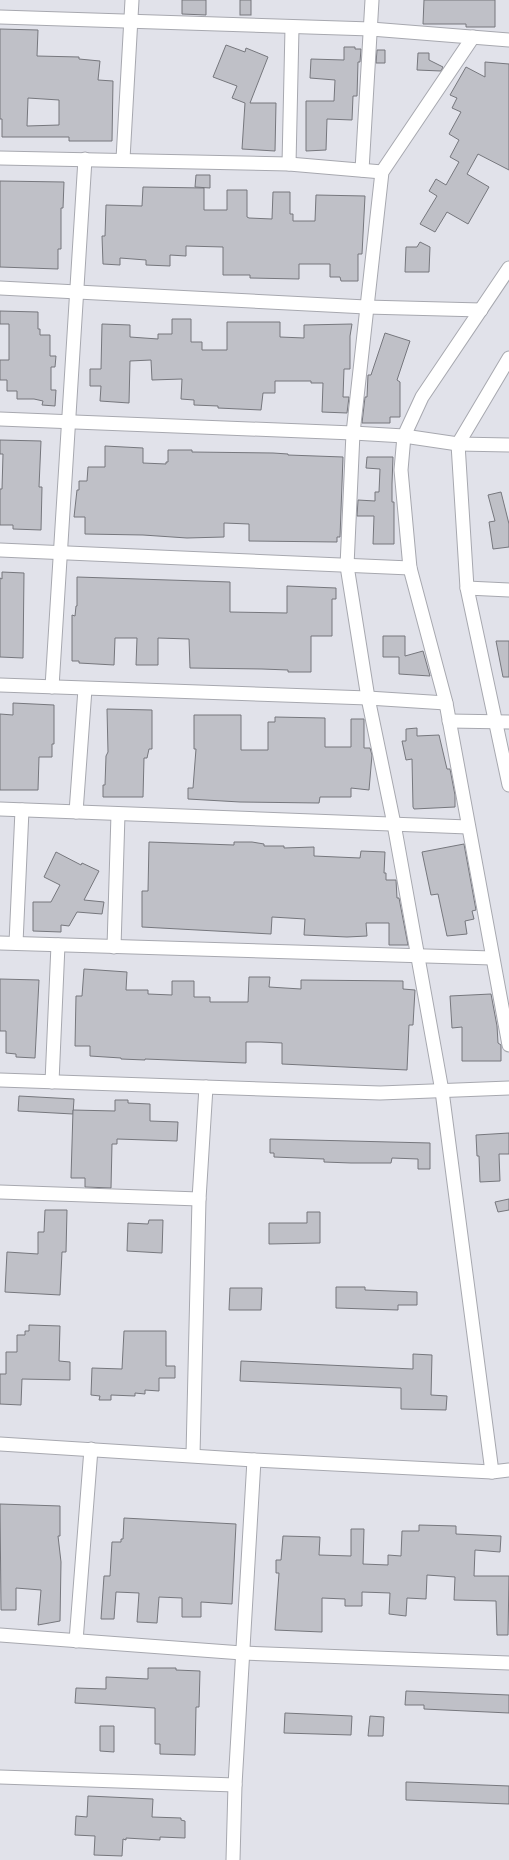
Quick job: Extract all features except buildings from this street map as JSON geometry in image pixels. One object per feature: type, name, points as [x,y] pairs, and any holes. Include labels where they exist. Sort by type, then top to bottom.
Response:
[{"type":"street","points":[[123,159],[132,0]]},
{"type":"street","points":[[362,170],[372,0]]},
{"type":"street","points":[[0,17],[292,28],[371,29],[509,40]]},
{"type":"street","points":[[289,164],[292,28]]},
{"type":"street","points":[[473,37],[382,172],[353,433],[348,566],[368,698],[394,824],[442,1090],[492,1472]]},
{"type":"street","points":[[0,158],[123,159],[289,164],[382,172]]},
{"type":"street","points":[[52,687],[86,159]]},
{"type":"street","points":[[509,268],[422,397],[404,436],[401,470],[410,568],[446,703],[509,1045]]},
{"type":"street","points":[[0,288],[366,307],[481,310]]},
{"type":"street","points":[[509,358],[458,444],[467,588],[509,785]]},
{"type":"street","points":[[0,419],[69,423],[353,433],[404,436],[458,444],[509,445]]},
{"type":"street","points":[[0,550],[60,554],[410,568]]},
{"type":"street","points":[[467,588],[509,590]]},
{"type":"street","points":[[0,685],[368,698],[446,703]]},
{"type":"street","points":[[76,812],[85,689]]},
{"type":"street","points":[[449,721],[509,722]]},
{"type":"street","points":[[0,809],[468,827]]},
{"type":"street","points":[[16,944],[22,810]]},
{"type":"street","points":[[114,947],[118,814]]},
{"type":"street","points":[[0,943],[492,958]]},
{"type":"street","points":[[52,1082],[58,945]]},
{"type":"street","points":[[0,1080],[380,1093],[509,1088]]},
{"type":"street","points":[[193,1455],[199,1199],[206,1087]]},
{"type":"street","points":[[0,1192],[199,1199]]},
{"type":"street","points":[[0,1444],[254,1460],[492,1472],[509,1470]]},
{"type":"street","points":[[76,1641],[91,1449]]},
{"type":"street","points":[[233,1860],[235,1785],[254,1460]]},
{"type":"street","points":[[0,1635],[242,1653],[509,1663]]},
{"type":"street","points":[[0,1777],[235,1785]]}]
